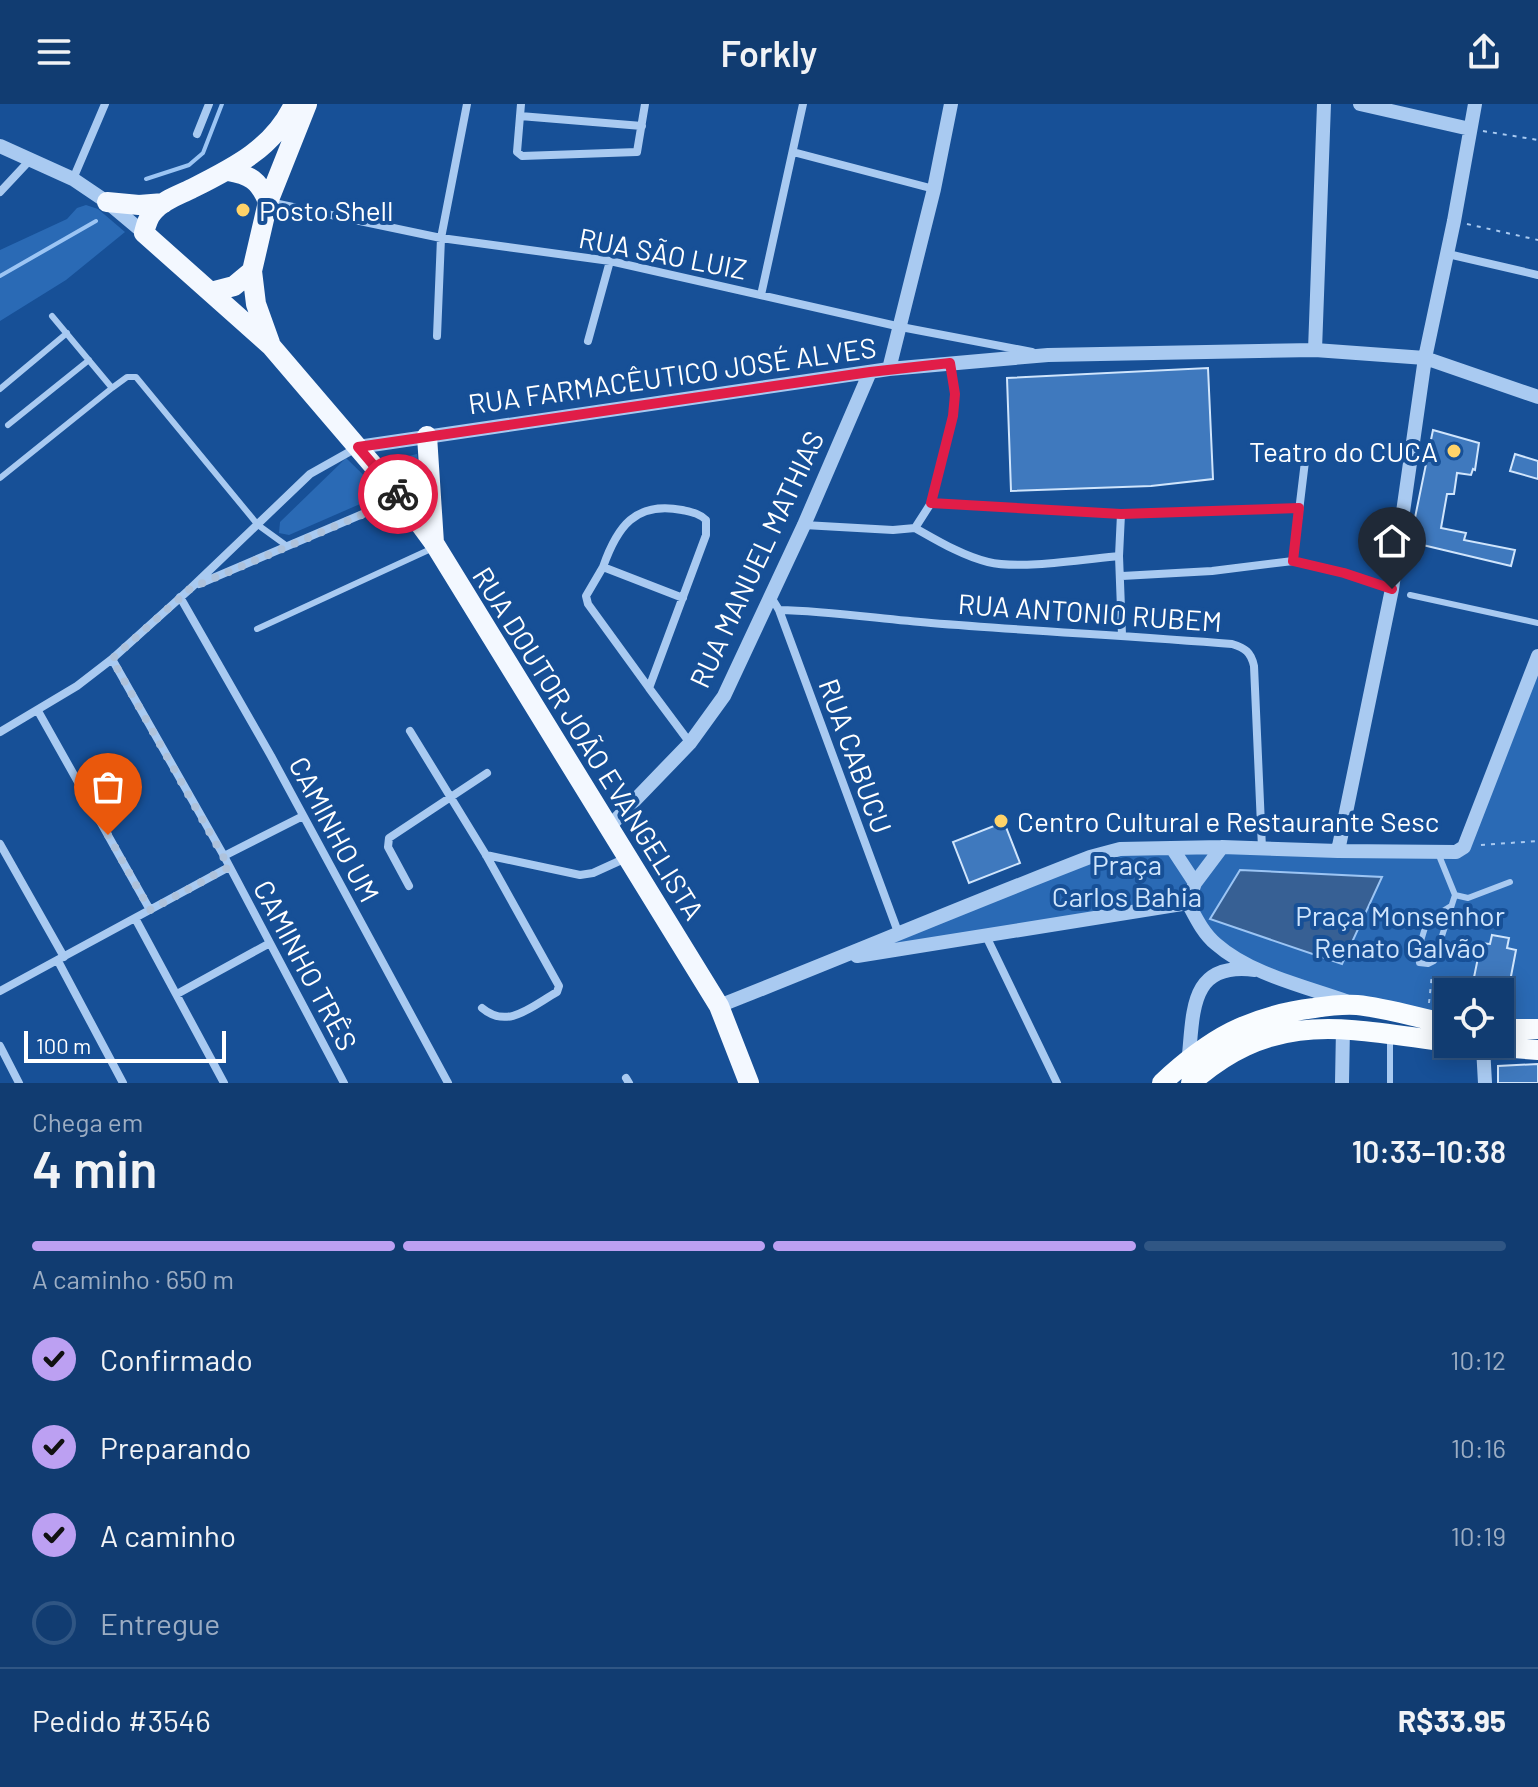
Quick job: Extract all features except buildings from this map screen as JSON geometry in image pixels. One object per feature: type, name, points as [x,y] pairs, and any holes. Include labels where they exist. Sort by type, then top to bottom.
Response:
[{"type":"highway","points":[[1162,1083],[1188,1059],[1228,1032],[1269,1016],[1356,1005],[1434,1021]]},
{"type":"highway","points":[[1188,1083],[1227,1054],[1285,1032],[1343,1028],[1434,1040]]},
{"type":"highway","points":[[1514,1029],[1538,1029]]},
{"type":"highway","points":[[1514,1049],[1538,1050]]},
{"type":"main road","points":[[271,346],[144,233],[149,218],[164,203],[228,171],[260,150],[276,135],[294,104]]},
{"type":"main road","points":[[271,346],[256,304],[252,271],[268,202],[307,104]]},
{"type":"main road","points":[[228,171],[259,183],[268,202]]},
{"type":"main road","points":[[107,202],[139,205],[164,203]]},
{"type":"main road","points":[[211,292],[234,286],[252,271]]},
{"type":"main road","name":"RUA DOUTOR JOÃO EVANGELISTA","points":[[271,346],[401,498],[435,545],[719,1006],[749,1083]]},
{"type":"main road","points":[[427,436],[435,545]]},
{"type":"street","points":[[73,179],[105,104]]},
{"type":"street","points":[[197,134],[209,104]]},
{"type":"street","points":[[437,336],[441,238],[467,104]]},
{"type":"street","points":[[521,104],[517,154],[522,156],[636,152],[645,104]]},
{"type":"street","points":[[761,295],[803,104]]},
{"type":"street","points":[[889,369],[934,189],[951,104]]},
{"type":"street","points":[[1315,350],[1324,104]]},
{"type":"street","points":[[1360,104],[1470,129]]},
{"type":"street","points":[[1338,851],[1392,589],[1425,358],[1448,254],[1475,104]]},
{"type":"street","points":[[520,116],[642,126]]},
{"type":"street","points":[[0,146],[73,179],[144,233]]},
{"type":"street","points":[[793,152],[934,189]]},
{"type":"street","points":[[0,192],[30,160]]},
{"type":"street","name":"RUA SÃO LUIZ","points":[[268,202],[441,238],[610,261],[901,327],[1048,355]]},
{"type":"street","points":[[1448,254],[1538,275]]},
{"type":"street","points":[[588,341],[610,261]]},
{"type":"street","name":"RUA FARMACÊUTICO JOSÉ ALVES","points":[[358,447],[889,369],[1048,355],[1315,350],[1425,358],[1538,397]]},
{"type":"street","points":[[915,528],[931,503],[953,416],[955,394],[950,363]]},
{"type":"street","name":"RUA MANUEL MATHIAS","points":[[608,828],[690,743],[724,696],[775,604],[804,525],[870,372]]},
{"type":"street","points":[[0,732],[38,711],[112,659],[310,474],[358,447]]},
{"type":"street","points":[[1293,561],[1306,453]]},
{"type":"street","points":[[191,588],[401,498]]},
{"type":"street","points":[[931,503],[1121,514],[1299,508]]},
{"type":"street","points":[[649,688],[706,535],[707,523],[701,515],[669,508],[639,513],[629,520],[614,539],[603,567],[586,596],[587,602],[649,688],[690,743]]},
{"type":"street","points":[[1121,514],[1122,635]]},
{"type":"street","points":[[804,525],[893,530],[915,528],[960,551],[994,563],[1053,563],[1119,556]]},
{"type":"street","points":[[1122,576],[1186,573],[1293,561],[1392,589]]},
{"type":"street","points":[[603,567],[683,598]]},
{"type":"street","name":"CAMINHO UM","points":[[180,597],[448,1083]]},
{"type":"street","name":"RUA ANTONIO RUBEM","points":[[775,604],[927,623],[1122,635],[1243,647],[1252,657],[1262,848]]},
{"type":"street","name":"RUA CABUCU","points":[[775,604],[898,932]]},
{"type":"street","points":[[719,1006],[837,960],[898,932],[1090,857],[1120,849],[1222,847],[1456,852],[1464,847],[1538,656]]},
{"type":"street","name":"CAMINHO TRÊS","points":[[112,659],[224,856],[344,1083]]},
{"type":"street","points":[[38,711],[150,910]]},
{"type":"street","points":[[410,731],[486,855],[560,987],[557,992],[508,1018],[493,1017],[482,1008]]},
{"type":"street","points":[[409,886],[388,847],[389,838],[487,773]]},
{"type":"street","points":[[224,856],[303,816]]},
{"type":"street","points":[[0,844],[123,1083]]},
{"type":"street","points":[[1222,847],[1195,883],[1188,903],[1216,944],[1263,971],[1356,1005]]},
{"type":"street","points":[[1172,848],[1195,883]]},
{"type":"street","points":[[486,855],[580,875],[593,873],[626,858]]},
{"type":"street","points":[[0,991],[229,867]]},
{"type":"street","points":[[837,960],[1188,903]]},
{"type":"street","points":[[135,918],[224,1083]]},
{"type":"street","points":[[986,936],[1057,1083]]},
{"type":"street","points":[[177,994],[270,943]]},
{"type":"street","points":[[1188,1083],[1193,1009],[1198,991],[1214,973],[1226,969],[1263,971]]},
{"type":"street","points":[[1342,1083],[1343,1028]]},
{"type":"street","points":[[0,1046],[3,1060],[19,1083]]},
{"type":"street","points":[[1484,1058],[1485,1083]]},
{"type":"lane","points":[[52,316],[112,388]]},
{"type":"lane","points":[[0,389],[67,333]]},
{"type":"lane","points":[[8,425],[89,360]]},
{"type":"lane","points":[[0,478],[127,377],[139,380],[258,525],[287,546]]},
{"type":"lane","points":[[257,629],[435,545]]},
{"type":"lane","points":[[1410,595],[1538,623]]},
{"type":"lane","points":[[1438,853],[1455,895],[1434,961],[1419,963],[1418,951],[1427,921],[1451,906]]},
{"type":"lane","points":[[1455,895],[1468,898],[1510,882]]},
{"type":"lane","points":[[1390,1034],[1390,1083]]},
{"type":"path","points":[[1470,129],[1538,140]]},
{"type":"path","points":[[1454,221],[1538,240]]},
{"type":"path","points":[[1464,847],[1538,841]]},
{"type":"path","points":[[1428,1012],[1434,961]]},
{"type":"green space","points":[[86,205],[98,209],[125,232],[66,280],[0,321],[0,250],[67,219],[77,208]]},
{"type":"green space","points":[[417,454],[423,506],[383,462]]},
{"type":"green space","points":[[346,458],[383,494],[289,535],[279,533],[280,522]]},
{"type":"green space","name":"Praça Monsenhor Renato Galvão","points":[[1538,657],[1538,1023],[1514,1024],[1514,978],[1434,978],[1434,1017],[1358,1002],[1265,968],[1217,942],[1189,900],[837,960],[1090,857],[1224,851],[1456,853]]},
{"type":"shaded area","points":[[1240,870],[1382,877],[1342,964],[1210,919]]},
{"type":"waterway","points":[[146,179],[189,165],[203,153],[222,104]]},
{"type":"waterway","points":[[0,276],[96,221]]},
{"type":"way so far","points":[[108,835],[150,910],[229,867],[112,659],[191,588],[401,498],[398,494]]},
{"type":"place","name":"Posto Shell","points":[[243,210]]},
{"type":"place","name":"Teatro do CUCA","points":[[1454,451]]},
{"type":"place","name":"Centro Cultural e Restaurante Sesc","points":[[1001,821]]},
{"type":"route","points":[[398,494],[358,447],[950,363],[955,394],[953,416],[931,503],[1121,514],[1299,508],[1293,561],[1392,589]]},
{"type":"park label","name":"Praça Carlos Bahia","points":[[1127,880]]}]
